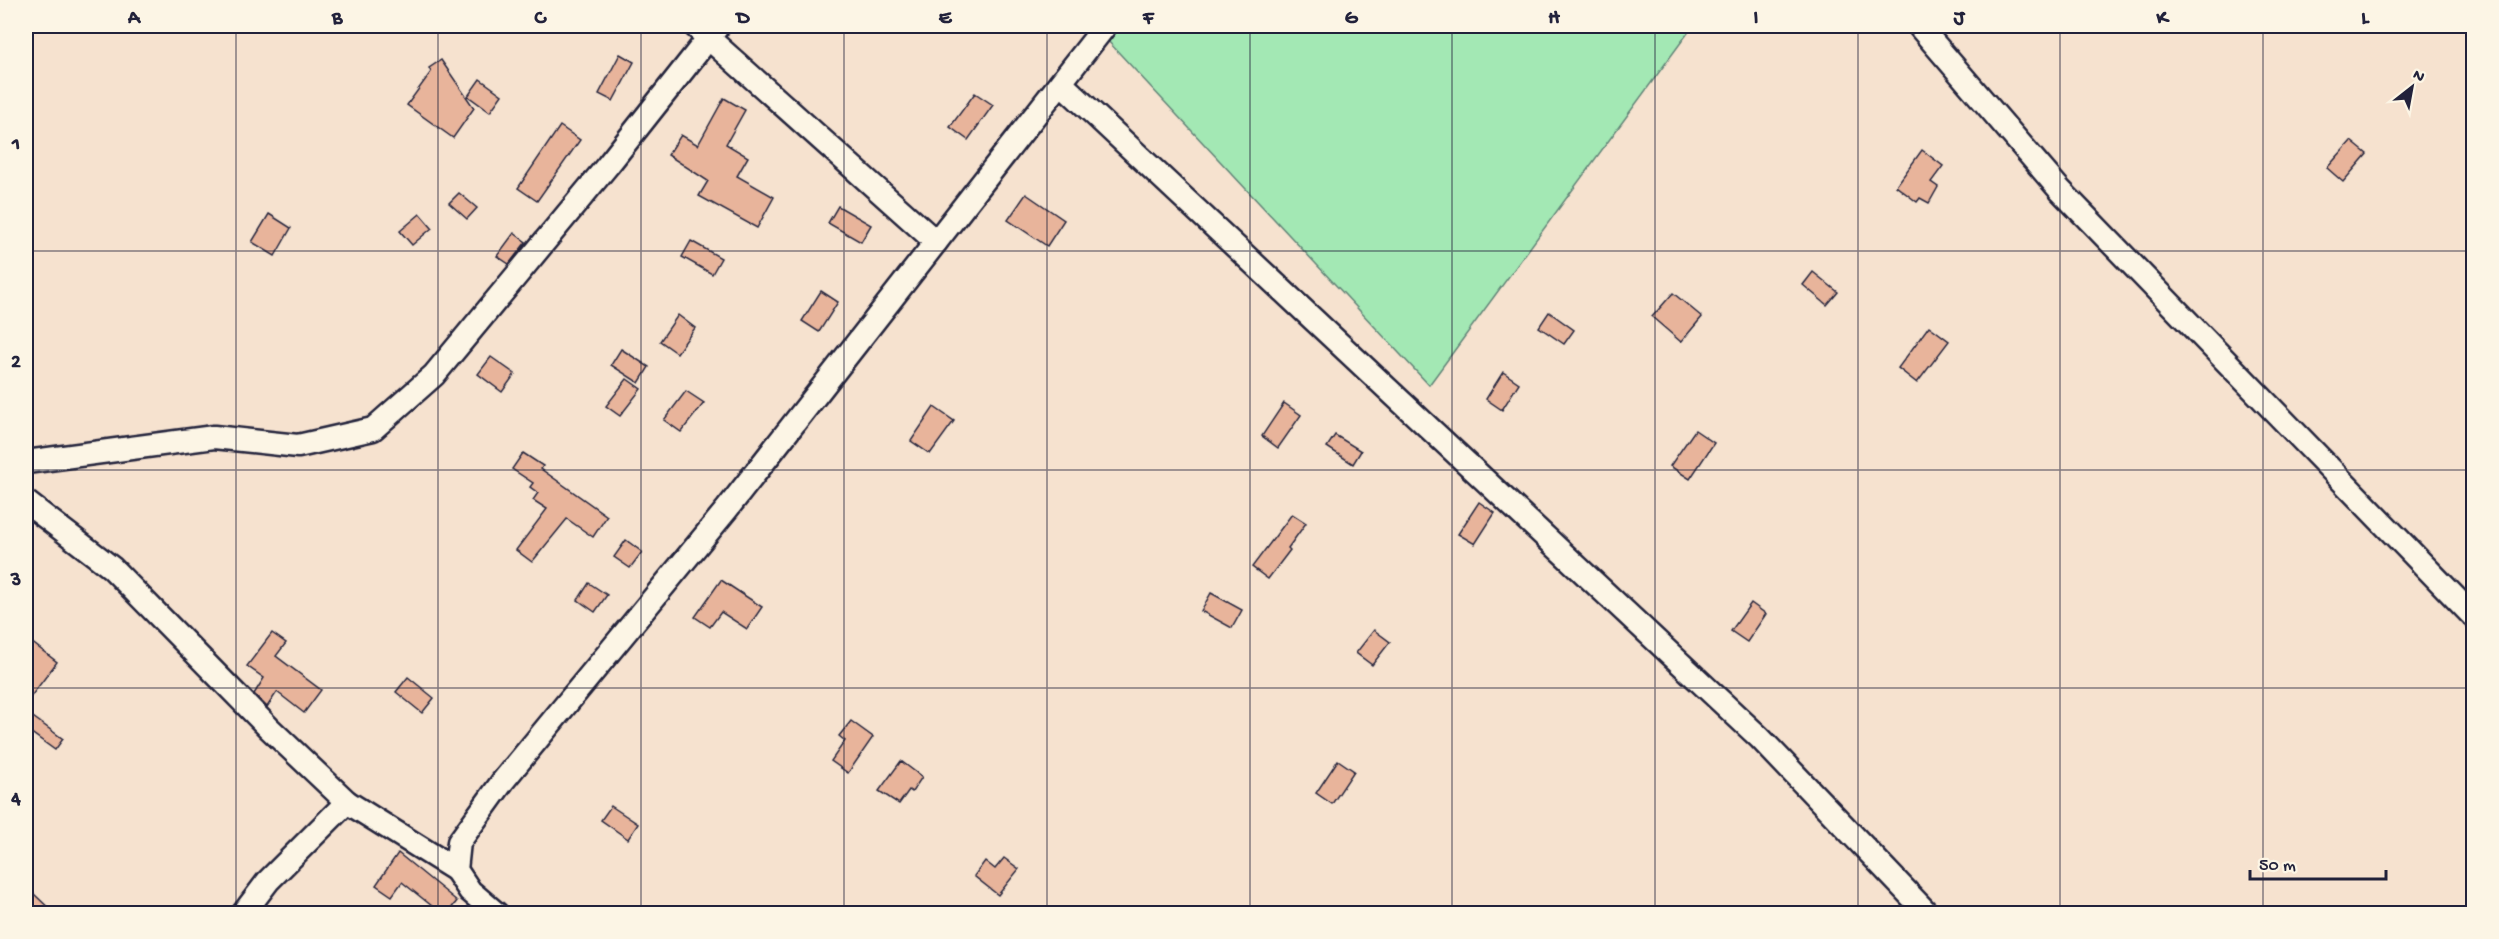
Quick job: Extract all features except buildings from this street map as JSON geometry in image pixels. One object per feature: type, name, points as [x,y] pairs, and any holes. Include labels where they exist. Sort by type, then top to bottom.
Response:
[{"type":"street","points":[[456,870],[459,842],[486,804],[734,499],[1105,26]]},
{"type":"street","points":[[1919,26],[2060,190],[2474,616]]},
{"type":"street","points":[[26,462],[214,437],[298,446],[373,429],[434,375],[608,165],[707,29],[936,242]]},
{"type":"street","points":[[1061,83],[1760,738],[1928,914]]},
{"type":"street","points":[[26,502],[112,568],[269,728],[347,802],[456,870],[470,891],[497,914]]},
{"type":"street","points":[[243,914],[268,881],[347,802]]},
{"type":"green space","points":[[1119,26],[1693,26],[1429,385],[1107,40]]}]
